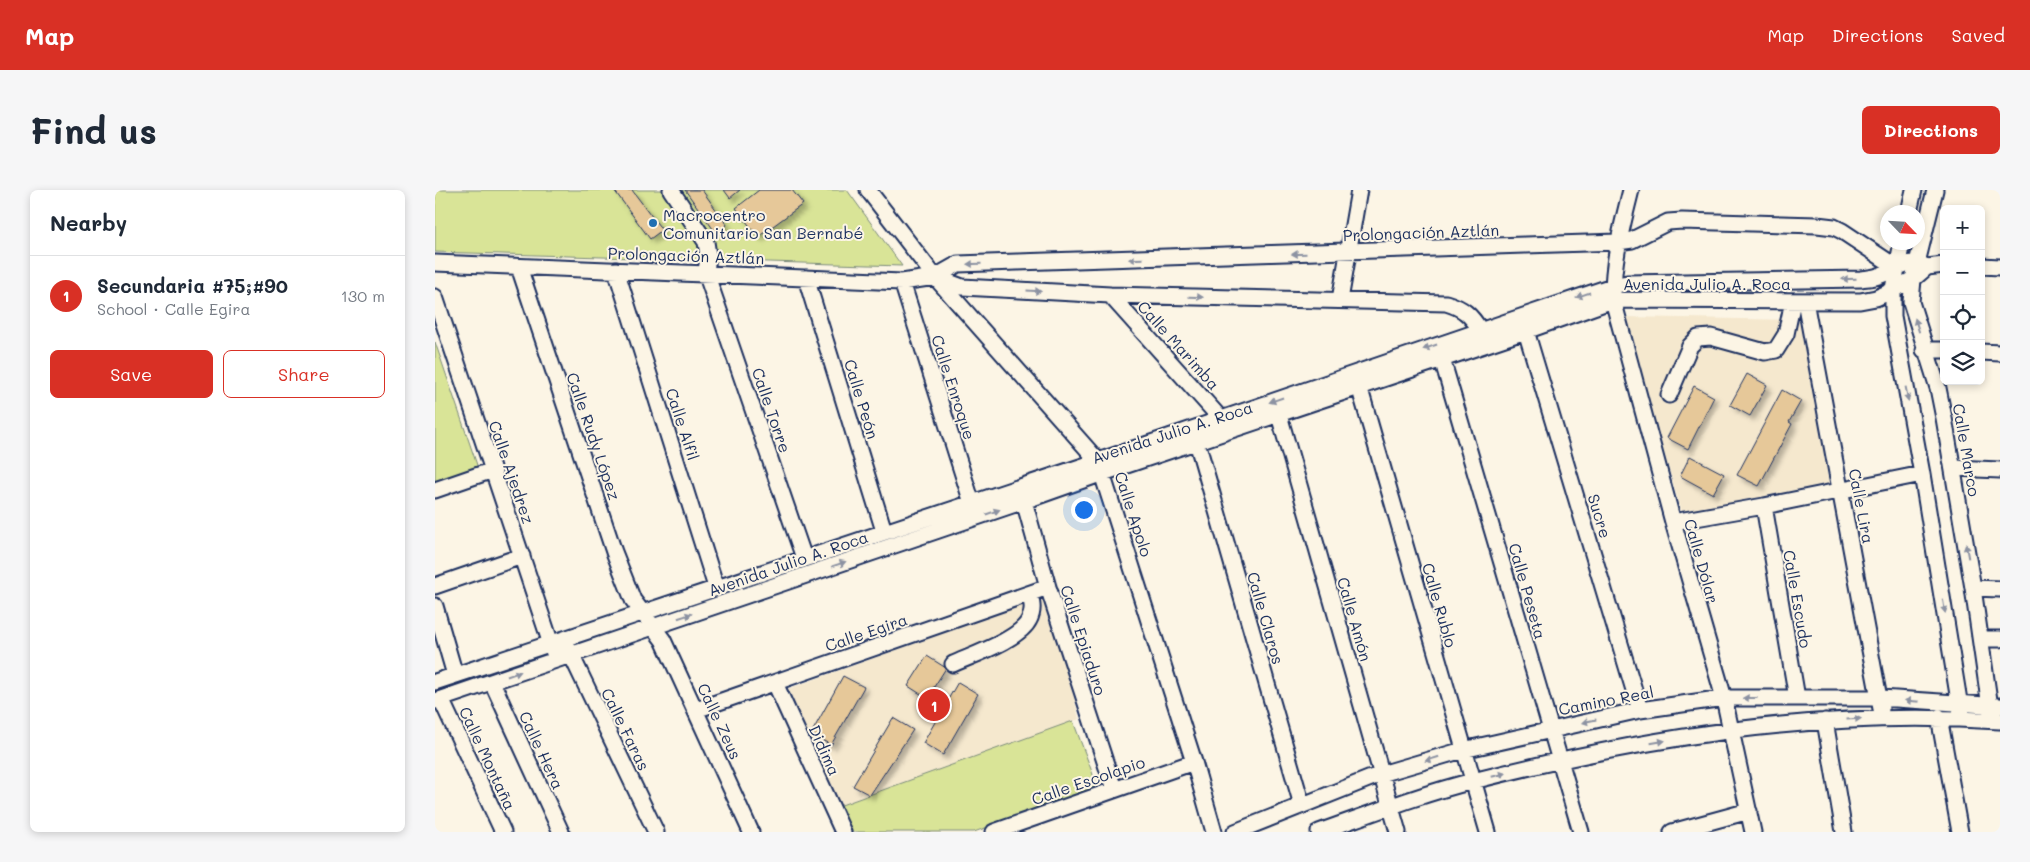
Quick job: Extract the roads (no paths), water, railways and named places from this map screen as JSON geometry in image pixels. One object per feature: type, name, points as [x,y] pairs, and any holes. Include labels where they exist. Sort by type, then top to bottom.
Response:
[{"type":"street","name":"Calle Torre","points":[[671,190],[706,242],[708,255],[707,273],[804,558]]},
{"type":"street","name":"Calle Apolo","points":[[868,190],[935,277],[1101,467],[1194,762],[1214,832]]},
{"type":"street","points":[[1340,300],[1359,190]]},
{"type":"street","points":[[1613,293],[1618,242],[1631,190]]},
{"type":"street","points":[[1911,205],[1914,190]]},
{"type":"street","name":"Calle Marco","points":[[1935,190],[1922,265],[1913,279],[1911,302],[1924,350],[1938,388],[1981,639],[1996,713]]},
{"type":"street","name":"Prolongación Aztlán","points":[[435,263],[902,282],[935,277],[958,264],[1618,242],[1632,240],[1668,222],[1682,221],[1834,227],[1896,268]]},
{"type":"street","points":[[1900,250],[1893,289],[1894,324],[1922,474],[1961,712]]},
{"type":"street","name":"Avenida Julio A. Roca","points":[[438,700],[492,682],[557,648],[642,613],[716,587],[972,503],[1197,442],[1279,415],[1359,386],[1526,331],[1613,293],[1627,283],[1861,279],[1882,275],[1896,268],[1922,265],[1940,266]]},
{"type":"street","points":[[1985,266],[2000,267]]},
{"type":"street","name":"Calle Rudy López","points":[[519,267],[614,552],[630,594],[652,627]]},
{"type":"street","name":"Calle Alfil","points":[[616,270],[716,587]]},
{"type":"street","name":"Prolongación Aztlán","points":[[935,277],[962,287],[1110,295],[1446,302],[1466,310],[1480,330]]},
{"type":"street","name":"Calle Peón","points":[[806,278],[884,531]]},
{"type":"street","name":"Avenida Julio A. Roca","points":[[571,654],[1024,501],[1101,467],[1221,419],[1480,330],[1613,293],[1799,301],[1869,300],[1913,279]]},
{"type":"street","name":"Calle Enroque","points":[[902,282],[972,503]]},
{"type":"street","name":"Calle Dólar","points":[[1613,293],[1673,522],[1724,698],[1753,832]]},
{"type":"street","name":"Calle Marimba","points":[[1110,295],[1221,419]]},
{"type":"street","name":"Calle Ajedrez","points":[[435,297],[522,556],[557,648]]},
{"type":"street","points":[[1669,395],[1690,346],[1698,338],[1711,336],[1765,352],[1776,350],[1786,334],[1799,301]]},
{"type":"street","name":"Calle Lira","points":[[1799,301],[1842,491],[1881,698],[1882,718]]},
{"type":"street","name":"Sucre","points":[[1526,331],[1640,710]]},
{"type":"street","points":[[1924,350],[1940,350]]},
{"type":"street","points":[[1985,352],[2000,353]]},
{"type":"street","name":"Calle Peseta","points":[[1441,359],[1581,832]]},
{"type":"street","name":"Calle Rublo","points":[[1359,386],[1488,832]]},
{"type":"street","name":"Calle Amón","points":[[1279,415],[1398,832]]},
{"type":"street","name":"Calle Claros","points":[[1197,442],[1302,805]]},
{"type":"street","points":[[1953,468],[2000,470]]},
{"type":"street","points":[[435,490],[493,470]]},
{"type":"street","points":[[1673,522],[1842,491],[1922,474]]},
{"type":"street","name":"Calle Epiaduro","points":[[1024,501],[1048,587],[1114,789]]},
{"type":"street","name":"Calle Escudo","points":[[1764,506],[1797,698]]},
{"type":"street","points":[[435,586],[522,556]]},
{"type":"street","name":"Calle Egira","points":[[696,710],[1048,587]]},
{"type":"street","points":[[1973,588],[2000,589]]},
{"type":"street","points":[[953,664],[1016,634],[1029,621],[1033,607],[1030,594]]},
{"type":"street","points":[[435,606],[455,675]]},
{"type":"street","name":"Calle Zeus","points":[[652,627],[663,640],[751,832]]},
{"type":"street","points":[[1981,639],[2000,639]]},
{"type":"street","name":"Avenida Julio A. Roca","points":[[435,682],[557,648]]},
{"type":"street","name":"Calle Faras","points":[[557,648],[571,654],[656,832]]},
{"type":"street","name":"Calle Hera","points":[[492,682],[561,832]]},
{"type":"street","name":"Didima","points":[[775,683],[843,832]]},
{"type":"street","name":"Camino Real","points":[[1235,832],[1381,774],[1463,750],[1640,710],[1724,698],[1881,698],[1961,712],[1996,713]]},
{"type":"street","name":"Calle Montaña","points":[[438,700],[503,832]]},
{"type":"street","name":"Camino Real","points":[[1319,832],[1390,806],[1472,781],[1628,747],[1731,730],[1825,721],[1939,717],[1961,712]]},
{"type":"street","points":[[1939,717],[1960,832]]},
{"type":"street","points":[[1825,721],[1844,832]]},
{"type":"street","name":"Calle Escolapio","points":[[994,832],[1194,762]]},
{"type":"street","points":[[1673,832],[1749,811]]},
{"type":"place","name":"Macrocentro Comunitario San Bernabé","points":[[653,223]]},
{"type":"place","name":"Secundaria #75;#90","points":[[934,705]]}]
